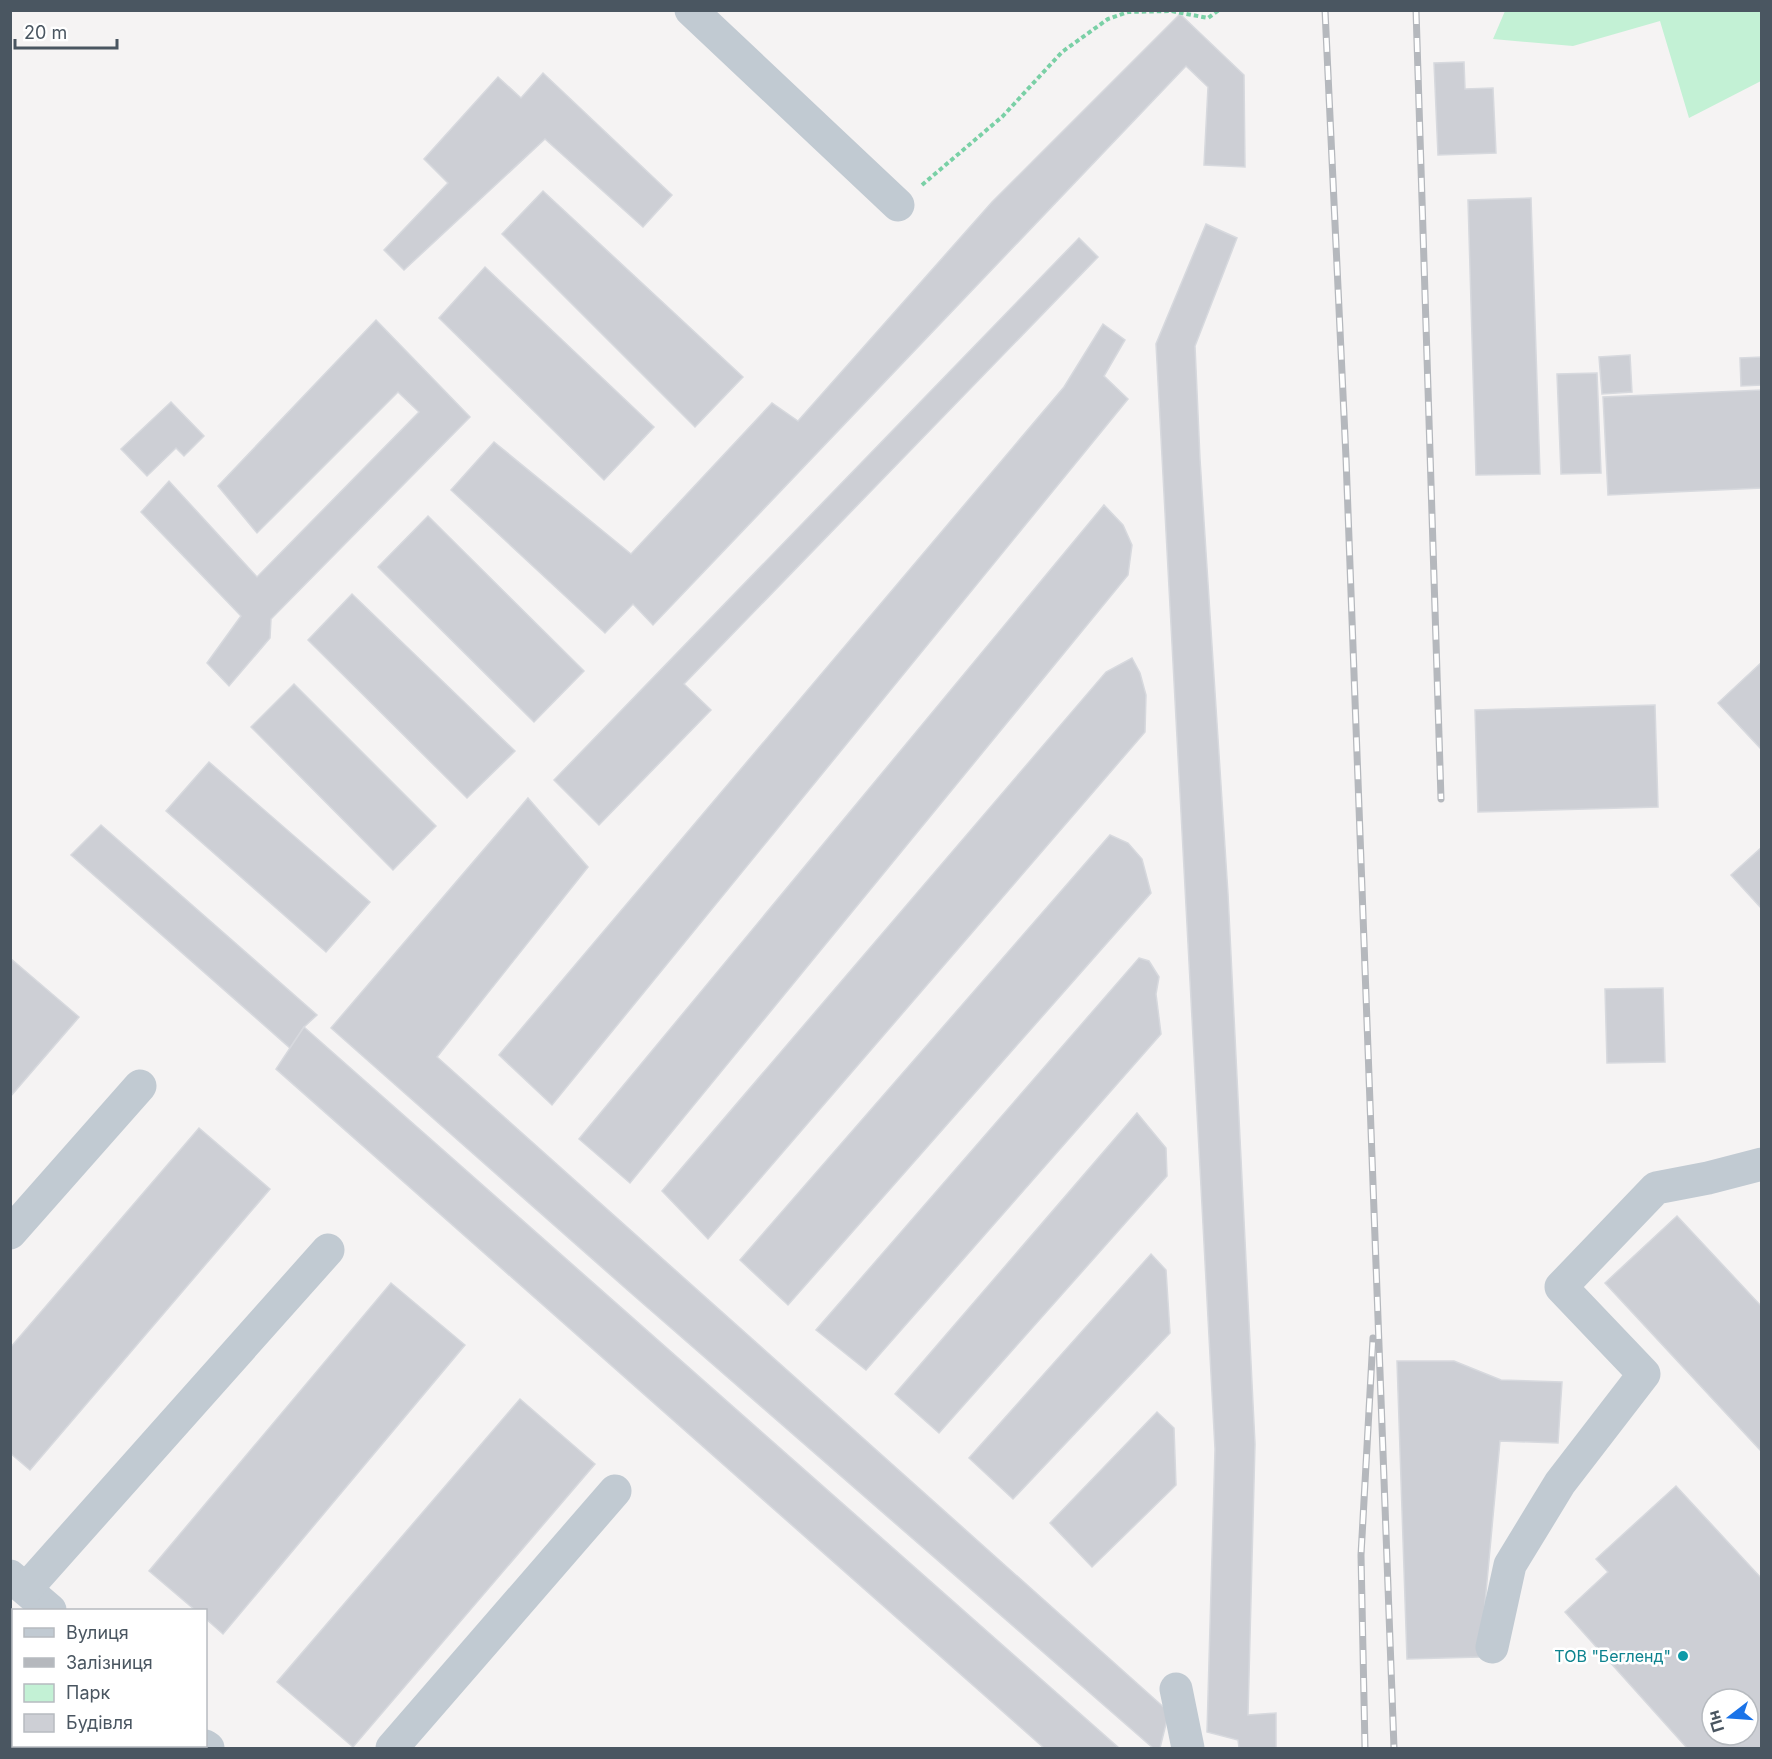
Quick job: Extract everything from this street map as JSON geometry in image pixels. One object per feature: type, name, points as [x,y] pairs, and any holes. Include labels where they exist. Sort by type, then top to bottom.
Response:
[{"type":"street","points":[[691,10],[898,205]]},
{"type":"street","points":[[10,1233],[140,1086]]},
{"type":"street","points":[[1492,1647],[1510,1565],[1560,1483],[1644,1374],[1561,1287],[1656,1188],[1708,1178],[1761,1164]]},
{"type":"street","points":[[48,1609],[18,1582],[328,1250]]},
{"type":"street","points":[[392,1749],[615,1491]]},
{"type":"street","points":[[1176,1689],[1188,1749]]},
{"type":"path","points":[[898,205],[1003,116],[1062,52],[1108,19],[1128,12],[1171,11],[1208,18],[1220,10]]},
{"type":"green space","points":[[1505,11],[1761,11],[1761,81],[1689,118],[1660,21],[1573,46],[1493,39]]},
{"type":"building","points":[[1180,14],[1244,75],[1245,167],[1204,165],[1208,87],[1186,66],[653,625],[633,604],[605,633],[451,490],[494,442],[631,554],[772,403],[798,421],[992,202]]},
{"type":"building","points":[[1464,62],[1465,89],[1493,88],[1496,153],[1438,155],[1434,63]]},
{"type":"building","points":[[543,73],[672,195],[643,227],[545,139],[404,270],[384,250],[448,183],[424,159],[498,77],[521,98]]},
{"type":"building","points":[[543,191],[743,377],[695,427],[502,234]]},
{"type":"building","points":[[1531,198],[1540,474],[1476,475],[1468,200]]},
{"type":"building","points":[[1206,224],[1237,238],[1195,346],[1200,459],[1228,894],[1255,1444],[1248,1715],[1276,1713],[1276,1748],[1239,1748],[1238,1740],[1207,1732],[1215,1449],[1156,344]]},
{"type":"building","points":[[1079,238],[1098,257],[684,684],[711,710],[599,825],[554,780]]},
{"type":"building","points":[[485,267],[654,427],[604,480],[439,318]]},
{"type":"building","points":[[376,320],[470,417],[271,619],[270,638],[229,686],[207,663],[241,616],[141,512],[169,481],[257,577],[419,412],[398,392],[257,533],[218,486]]},
{"type":"building","points":[[1103,324],[1125,340],[1104,376],[1128,399],[552,1105],[499,1055],[1064,387]]},
{"type":"building","points":[[1630,355],[1632,392],[1602,394],[1599,357]]},
{"type":"building","points":[[1762,357],[1762,385],[1741,386],[1740,358]]},
{"type":"building","points":[[1597,373],[1601,473],[1561,474],[1557,374]]},
{"type":"building","points":[[1762,390],[1762,488],[1608,495],[1603,397]]},
{"type":"building","points":[[171,402],[204,436],[184,456],[176,448],[147,476],[121,449]]},
{"type":"building","points":[[1104,505],[1123,525],[1132,545],[1128,575],[630,1183],[579,1139]]},
{"type":"building","points":[[428,516],[584,671],[534,722],[378,567]]},
{"type":"building","points":[[352,594],[515,751],[467,798],[308,640]]},
{"type":"building","points":[[1132,658],[1140,673],[1146,695],[1145,732],[708,1239],[662,1191],[1106,672]]},
{"type":"building","points":[[1762,662],[1762,750],[1718,703]]},
{"type":"building","points":[[294,684],[436,826],[393,870],[251,727]]},
{"type":"building","points":[[1655,705],[1658,807],[1478,812],[1475,710]]},
{"type":"building","points":[[209,762],[370,902],[326,952],[166,811]]},
{"type":"building","points":[[528,798],[588,867],[437,1057],[1169,1712],[1160,1748],[1153,1748],[331,1028]]},
{"type":"building","points":[[101,825],[317,1015],[304,1027],[290,1048],[71,855]]},
{"type":"building","points":[[1110,835],[1128,843],[1142,859],[1151,893],[788,1305],[740,1260]]},
{"type":"building","points":[[1762,847],[1762,909],[1731,875]]},
{"type":"building","points":[[10,958],[79,1017],[10,1097]]},
{"type":"building","points":[[1139,958],[1149,961],[1159,977],[1156,994],[1161,1034],[866,1370],[816,1330]]},
{"type":"building","points":[[1663,988],[1665,1062],[1607,1063],[1605,989]]},
{"type":"building","points":[[304,1027],[1119,1748],[1044,1748],[276,1069]]},
{"type":"building","points":[[1137,1113],[1166,1148],[1167,1176],[939,1433],[895,1394]]},
{"type":"building","points":[[199,1128],[270,1189],[30,1470],[10,1453],[10,1348]]},
{"type":"building","points":[[1677,1216],[1762,1307],[1762,1452],[1605,1283]]},
{"type":"building","points":[[1151,1254],[1166,1270],[1170,1333],[1013,1499],[969,1458]]},
{"type":"building","points":[[391,1283],[465,1345],[223,1634],[207,1620],[207,1609],[194,1609],[149,1571]]},
{"type":"building","points":[[1397,1361],[1454,1361],[1501,1380],[1562,1382],[1558,1443],[1500,1441],[1480,1657],[1407,1659]]},
{"type":"building","points":[[520,1399],[595,1464],[353,1747],[277,1682]]},
{"type":"building","points":[[1157,1412],[1174,1428],[1176,1485],[1092,1567],[1050,1523]]},
{"type":"building","name":"ТОВ \"Бегленд\"","points":[[1676,1486],[1762,1579],[1762,1748],[1687,1748],[1565,1612],[1608,1572],[1596,1559]]},
{"type":"railway","points":[[1325,10],[1346,458],[1394,1748]]},
{"type":"railway","points":[[1416,10],[1441,799]]},
{"type":"railway","points":[[1365,1748],[1361,1555],[1373,1338]]},
{"type":"place","name":"ТОВ \"Бегленд\"","points":[[1683,1656]]}]
